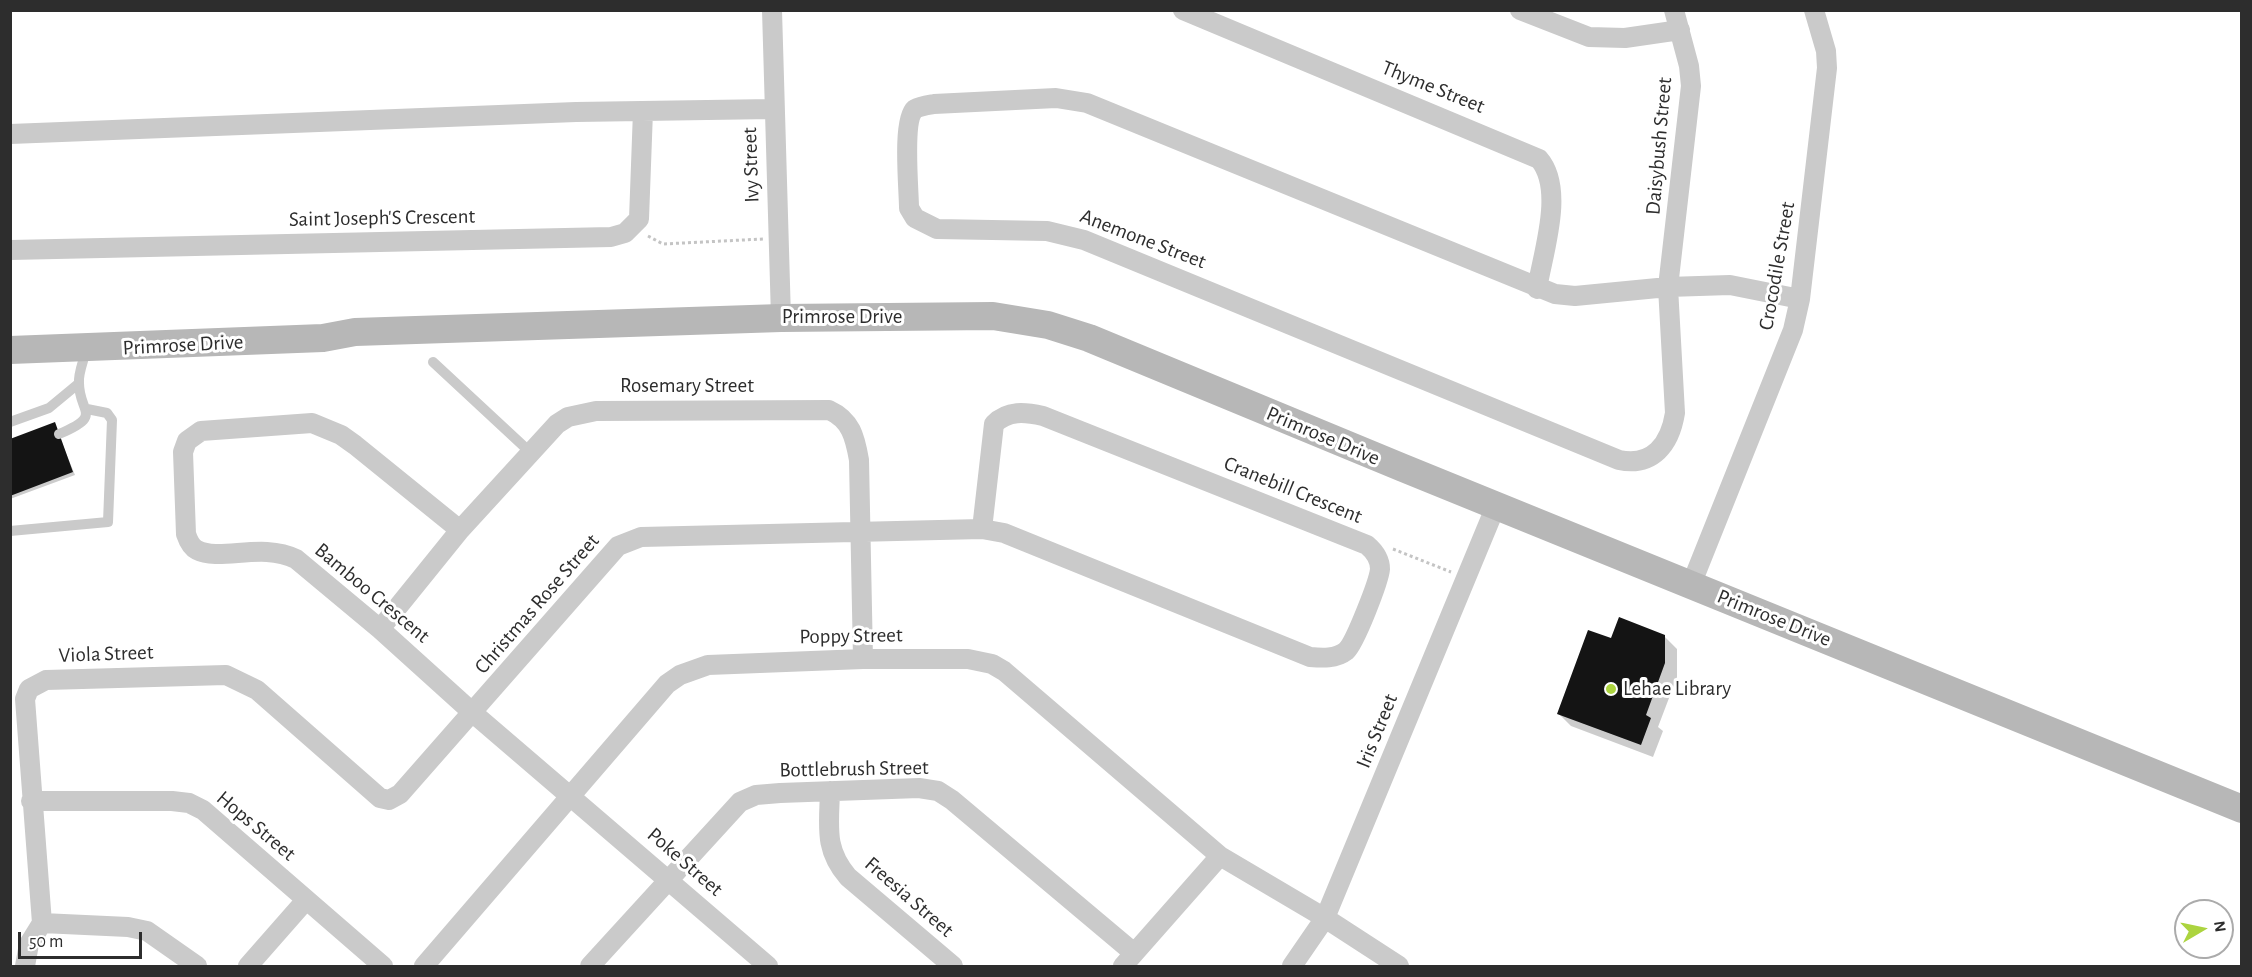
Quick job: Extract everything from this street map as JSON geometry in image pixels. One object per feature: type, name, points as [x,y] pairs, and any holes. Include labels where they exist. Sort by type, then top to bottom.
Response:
[{"type":"street","name":"Ivy Street","points":[[772,10],[773,109],[781,318]]},
{"type":"street","name":"Thyme Street","points":[[1184,10],[1539,159],[1545,167],[1552,192],[1537,288]]},
{"type":"street","points":[[1520,10],[1590,37],[1624,38],[1680,30]]},
{"type":"street","name":"Daisybush Street","points":[[1668,287],[1691,86],[1674,10]]},
{"type":"street","name":"Crocodile Street","points":[[1691,585],[1785,352],[1800,299],[1827,75],[1826,51],[1814,10]]},
{"type":"street","name":"Anemone Street","points":[[1668,287],[1675,399],[1672,430],[1656,454],[1637,461],[1619,460],[1084,240],[1047,231],[937,229],[925,225],[915,218],[909,208],[908,131],[911,116],[916,109],[934,104],[1074,99],[1537,288],[1566,296],[1668,287],[1731,285],[1800,299]]},
{"type":"street","points":[[10,134],[642,111],[773,109]]},
{"type":"street","points":[[634,227],[641,208],[642,111]]},
{"type":"street","name":"Saint Joseph'S Crescent","points":[[10,250],[611,237],[625,233],[634,227]]},
{"type":"street","name":"Primrose Drive","points":[[10,332],[318,328],[355,332],[781,318],[993,316],[1048,325],[1089,338],[1495,508],[1691,585],[2241,809]]},
{"type":"street","name":"Primrose Drive","points":[[10,351],[322,338],[355,332]]},
{"type":"street","name":"Rosemary Street","points":[[380,629],[460,530],[557,424],[568,417],[596,411],[829,410],[845,420],[855,437],[859,460],[863,659]]},
{"type":"street","name":"Cranebill Crescent","points":[[861,531],[982,528],[1004,533],[1310,657],[1325,658],[1338,655],[1351,644],[1380,572],[1374,551],[1367,545],[1031,413],[1007,415],[994,424],[982,528]]},
{"type":"street","name":"Bamboo Crescent","points":[[460,530],[355,445],[327,428],[312,423],[201,431],[187,441],[183,452],[186,534],[190,544],[197,550],[210,553],[253,550],[285,553],[296,559],[380,629],[473,714],[570,796]]},
{"type":"street","name":"Iris Street","points":[[1292,966],[1325,918],[1495,508]]},
{"type":"street","name":"Christmas Rose Street","points":[[473,714],[618,546],[629,540],[654,536],[861,531]]},
{"type":"street","name":"Poppy Street","points":[[424,966],[667,684],[680,675],[708,665],[863,659],[968,658],[992,664],[1004,671],[1220,856],[1325,918],[1399,966]]},
{"type":"street","name":"Viola Street","points":[[42,923],[25,699],[29,689],[46,680],[226,675],[257,690],[380,798],[389,800],[400,794],[473,714]]},
{"type":"street","name":"Bottlebrush Street","points":[[590,966],[740,801],[756,795],[919,788],[938,791],[952,800],[1129,960]]},
{"type":"street","name":"Freesia Street","points":[[830,791],[830,848],[836,863],[848,877],[953,966]]},
{"type":"street","name":"Poke Street","points":[[570,796],[768,966]]},
{"type":"street","name":"Hops Street","points":[[32,801],[189,803],[203,810],[383,966]]},
{"type":"street","points":[[1129,960],[1220,856]]},
{"type":"street","points":[[248,966],[306,900]]},
{"type":"street","points":[[25,966],[29,944],[42,923],[128,927],[147,931],[197,966]]},
{"type":"lane","points":[[59,434],[78,426],[87,409],[78,384],[86,349]]},
{"type":"lane","points":[[433,362],[531,453]]},
{"type":"lane","points":[[10,422],[49,408],[78,384]]},
{"type":"lane","points":[[10,531],[108,522],[112,420],[107,413],[87,409]]},
{"type":"path","points":[[634,227],[663,244],[778,238]]},
{"type":"path","points":[[1374,551],[1390,548],[1466,578]]},
{"type":"building","points":[[55,422],[73,472],[10,496],[10,439]]},
{"type":"building","name":"Lehae Library","points":[[1619,617],[1665,635],[1665,663],[1646,715],[1651,718],[1641,745],[1557,714],[1588,630],[1611,638]]},
{"type":"place","name":"Lehae Library","points":[[1611,689]]}]
